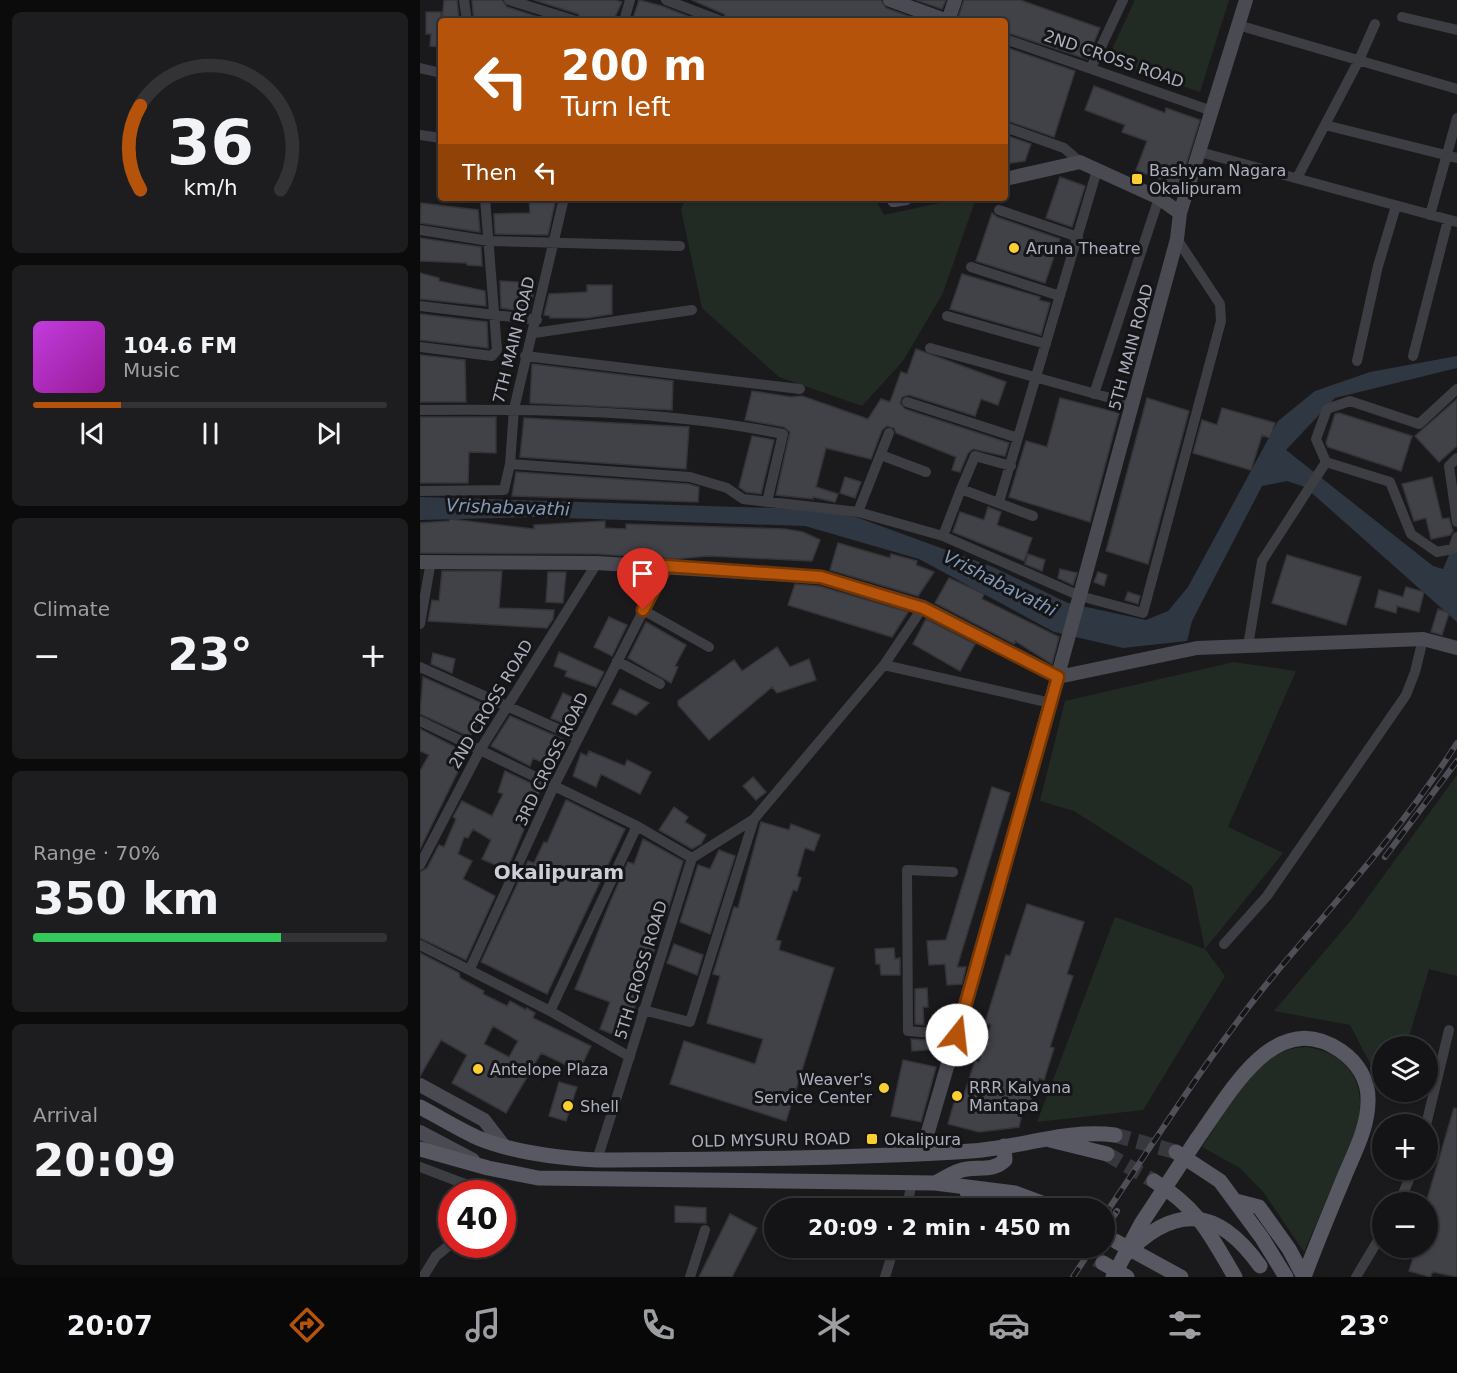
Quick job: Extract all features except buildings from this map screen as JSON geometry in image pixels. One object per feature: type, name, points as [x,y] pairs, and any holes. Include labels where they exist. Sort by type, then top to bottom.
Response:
[{"type":"main road","points":[[1124,1256],[1141,1224],[1197,1139],[1248,1068],[1274,1046],[1288,1040],[1305,1038],[1337,1047],[1357,1065],[1368,1090],[1364,1125],[1304,1277]]},
{"type":"main road","name":"OLD MYSURU ROAD","points":[[420,1107],[467,1132],[504,1146],[563,1158],[597,1160],[825,1159],[976,1150],[1077,1133],[1115,1135]]},
{"type":"main road","points":[[1038,1138],[1107,1154]]},
{"type":"main road","points":[[935,1183],[966,1169],[1000,1165],[1005,1160],[1004,1146]]},
{"type":"main road","points":[[420,1149],[488,1168],[538,1178],[935,1183],[1016,1193],[1029,1198]]},
{"type":"main road","points":[[1176,1152],[1220,1181],[1236,1201],[1285,1276]]},
{"type":"main road","points":[[1154,1181],[1181,1198],[1197,1214],[1235,1277]]},
{"type":"main road","points":[[935,1183],[969,1192],[982,1198]]},
{"type":"main road","points":[[1236,1201],[1259,1207],[1289,1249],[1304,1277]]},
{"type":"main road","points":[[1127,1277],[1109,1270],[1149,1232],[1179,1220],[1208,1221],[1222,1226],[1244,1244],[1266,1277]]},
{"type":"main road","points":[[1117,1242],[1181,1277]]},
{"type":"street","points":[[464,0],[467,18]]},
{"type":"street","points":[[509,0],[566,18]]},
{"type":"street","points":[[625,18],[630,0]]},
{"type":"street","points":[[666,0],[713,18]]},
{"type":"street","points":[[890,0],[940,18]]},
{"type":"street","points":[[949,18],[955,0]]},
{"type":"street","points":[[1091,68],[1123,0]]},
{"type":"street","name":"5TH MAIN ROAD","points":[[922,1152],[1051,704],[1177,239],[1180,213],[1246,0]]},
{"type":"street","points":[[1402,17],[1457,30]]},
{"type":"street","points":[[1297,178],[1359,60],[1375,24]]},
{"type":"street","points":[[1238,25],[1457,89]]},
{"type":"street","name":"2ND CROSS ROAD","points":[[1008,40],[1212,111]]},
{"type":"street","points":[[420,68],[438,72]]},
{"type":"street","points":[[1430,215],[1452,156],[1457,117]]},
{"type":"street","points":[[1324,125],[1452,156]]},
{"type":"street","points":[[1008,128],[1064,148],[1080,162],[1159,198],[1180,213]]},
{"type":"street","points":[[420,135],[438,138]]},
{"type":"street","points":[[1200,152],[1453,221],[1413,356]]},
{"type":"street","points":[[1008,178],[1080,162]]},
{"type":"street","points":[[999,502],[1097,170]]},
{"type":"street","points":[[1094,394],[1159,198]]},
{"type":"street","points":[[420,347],[492,356],[497,350],[485,201]]},
{"type":"street","name":"7TH MAIN ROAD","points":[[420,491],[504,490],[510,464],[514,410],[563,201]]},
{"type":"street","points":[[1357,361],[1378,266],[1396,206]]},
{"type":"street","points":[[999,210],[1078,237]]},
{"type":"street","points":[[420,230],[489,241],[680,246]]},
{"type":"street","points":[[510,464],[690,477],[727,488],[743,499],[858,512],[943,536],[1080,596],[1143,613],[1221,321],[1220,304],[1177,239]]},
{"type":"street","points":[[971,267],[1060,296]]},
{"type":"street","points":[[420,306],[537,320]]},
{"type":"street","points":[[534,333],[692,310]]},
{"type":"street","points":[[947,316],[1046,344]]},
{"type":"street","points":[[930,348],[1132,404]]},
{"type":"street","points":[[525,357],[800,389]]},
{"type":"street","points":[[1457,389],[1419,424],[1350,401],[1327,410],[1316,439],[1326,462],[1390,482],[1411,534],[1437,552],[1453,549],[1457,537]]},
{"type":"street","points":[[907,402],[1018,438]]},
{"type":"street","points":[[420,410],[514,410],[722,422],[783,434],[767,502]]},
{"type":"street","points":[[858,512],[890,433]]},
{"type":"street","points":[[881,455],[926,472]]},
{"type":"street","points":[[943,536],[975,456],[1011,466]]},
{"type":"street","points":[[1457,458],[1449,466],[1457,522]]},
{"type":"street","points":[[1248,646],[1262,561],[1326,462]]},
{"type":"street","points":[[961,489],[1033,516]]},
{"type":"street","points":[[420,624],[426,562],[597,563],[821,577],[923,608],[1058,677],[1197,648],[1423,639],[1457,648]]},
{"type":"street","name":"2ND CROSS ROAD","points":[[420,865],[480,750],[597,563]]},
{"type":"street","name":"3RD CROSS ROAD","points":[[470,969],[554,786],[666,566]]},
{"type":"street","points":[[420,721],[637,826],[692,858],[754,819],[885,665],[923,608]]},
{"type":"street","points":[[643,610],[708,647]]},
{"type":"street","points":[[1224,944],[1267,896],[1406,695],[1415,672],[1423,639]]},
{"type":"street","points":[[617,661],[660,684]]},
{"type":"street","points":[[885,665],[1051,704]]},
{"type":"street","points":[[420,667],[578,738]]},
{"type":"street","points":[[643,1010],[690,1022],[754,819]]},
{"type":"street","points":[[550,1011],[637,826]]},
{"type":"street","name":"5TH CROSS ROAD","points":[[597,1160],[692,858]]},
{"type":"street","points":[[953,872],[907,870],[908,1031],[957,1035]]},
{"type":"street","points":[[420,945],[550,1011],[630,1057]]},
{"type":"street","points":[[1429,1114],[1449,1030]]},
{"type":"street","points":[[420,1085],[484,1120],[504,1146]]},
{"type":"street","points":[[420,1131],[488,1168]]},
{"type":"street","points":[[420,1167],[454,1180]]},
{"type":"street","points":[[909,1198],[912,1183]]},
{"type":"street","points":[[690,1277],[705,1230]]},
{"type":"street","points":[[1356,1277],[1372,1250]]},
{"type":"street","points":[[423,1277],[438,1254]]},
{"type":"street","points":[[885,1277],[891,1258]]},
{"type":"shaded area","points":[[1135,0],[1229,0],[1200,92],[1107,60]]},
{"type":"shaded area","points":[[685,201],[877,201],[884,215],[949,201],[975,201],[943,293],[903,361],[862,406],[779,377],[702,308],[681,209]]},
{"type":"shaded area","points":[[1234,662],[1296,671],[1228,827],[1283,853],[1205,949],[1192,886],[1074,811],[1040,801],[1065,701]]},
{"type":"shaded area","points":[[1457,775],[1457,976],[1429,969],[1409,1036],[1372,1036],[1372,1067],[1350,1025],[1274,1011],[1352,919]]},
{"type":"shaded area","points":[[1115,917],[1205,949],[1225,976],[1143,1110],[1037,1122]]},
{"type":"shaded area","points":[[1306,1047],[1335,1057],[1345,1065],[1357,1086],[1360,1113],[1357,1128],[1304,1252],[1264,1193],[1240,1168],[1202,1147],[1233,1099],[1257,1070],[1272,1058],[1288,1050]]},
{"type":"water","name":"Vrishabavathi","points":[[1457,356],[1457,368],[1335,398],[1286,450],[1433,566],[1443,569],[1457,536],[1457,622],[1305,487],[1287,481],[1262,486],[1192,621],[1187,641],[1123,648],[1054,632],[919,559],[805,526],[534,517],[420,520],[420,497],[807,509],[856,517],[993,567],[1068,603],[1146,620],[1168,611],[1188,587],[1278,421],[1315,391],[1370,372]]},
{"type":"tunnel","points":[[1115,1135],[1176,1152]]},
{"type":"tunnel","points":[[1107,1154],[1154,1181]]},
{"type":"tunnel","points":[[1094,1258],[1103,1263]]},
{"type":"railway","points":[[1115,1200],[1229,1033],[1274,975],[1393,833],[1457,743]]},
{"type":"railway","points":[[1385,857],[1457,761]]},
{"type":"railway","points":[[1073,1277],[1085,1258]]},
{"type":"place","name":"Bashyam Nagara Okalipuram","points":[[1137,179]]},
{"type":"place","name":"Aruna Theatre","points":[[1014,248]]},
{"type":"place","name":"Antelope Plaza","points":[[478,1069]]},
{"type":"place","name":"Weaver's Service Center","points":[[884,1088]]},
{"type":"place","name":"RRR Kalyana Mantapa","points":[[957,1096]]},
{"type":"place","name":"Shell","points":[[568,1106]]},
{"type":"place","name":"Okalipura","points":[[872,1139]]},
{"type":"district","name":"Okalipuram","points":[[559,872]]},
{"type":"route","points":[[643,610],[666,566],[821,577],[923,608],[1058,677],[957,1035]]}]
